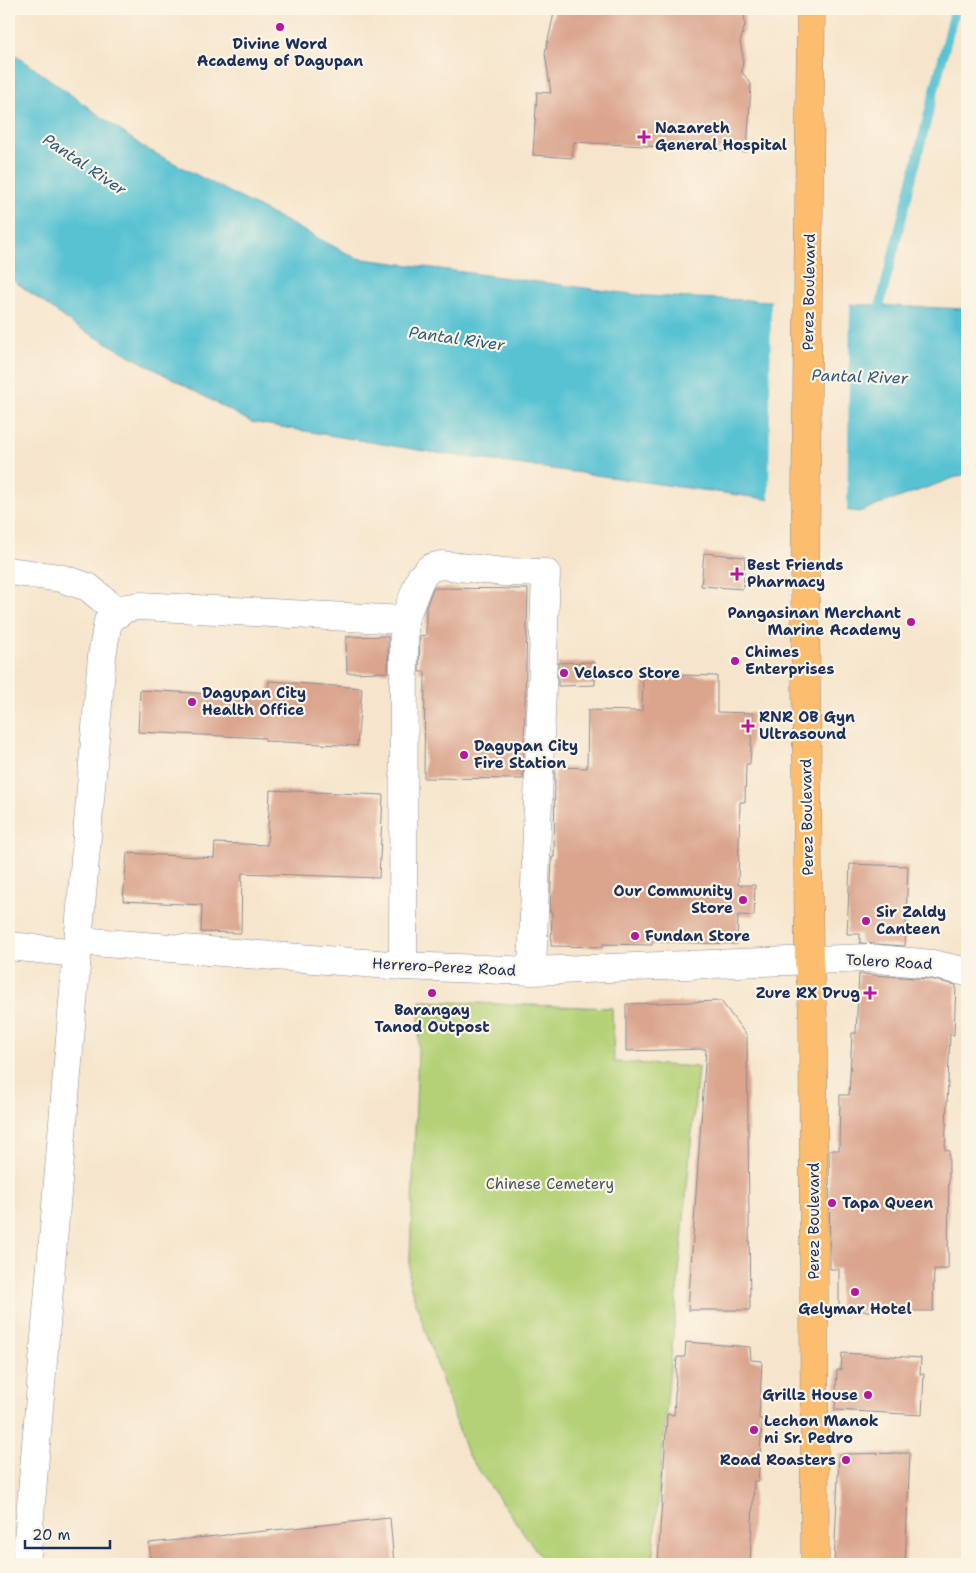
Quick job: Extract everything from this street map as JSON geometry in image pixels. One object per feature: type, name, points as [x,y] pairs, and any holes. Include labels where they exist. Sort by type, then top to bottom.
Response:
[{"type":"main road","name":"Perez Boulevard","points":[[811,9],[811,208],[805,588],[809,961],[813,1015],[815,1564]]},
{"type":"street","points":[[404,966],[404,620],[422,577],[430,568],[441,565],[504,572],[546,574],[532,971]]},
{"type":"street","points":[[9,571],[60,578],[88,587],[118,612]]},
{"type":"street","points":[[26,1564],[104,637],[108,621],[126,608],[140,606],[404,620]]},
{"type":"street","name":"Herrero-Perez Road","points":[[9,946],[78,947],[404,966],[532,971],[809,961]]},
{"type":"street","name":"Tolero Road","points":[[809,961],[868,958],[932,964],[967,972]]},
{"type":"green space","name":"Chinese Cemetery","points":[[420,1001],[612,1008],[614,1062],[698,1067],[652,1564],[546,1564],[467,1454],[409,1282]]},
{"type":"water","name":"Pantal River","points":[[9,50],[143,147],[356,258],[645,296],[967,309],[967,476],[962,475],[859,512],[424,451],[251,422],[74,325],[9,277]]},
{"type":"pier","points":[[771,298],[850,301],[847,513],[769,502]]},
{"type":"building","points":[[555,9],[744,9],[745,25],[740,42],[743,58],[742,72],[751,84],[747,152],[574,142],[572,158],[533,155],[537,92],[551,93],[545,53]]},
{"type":"building","points":[[704,553],[745,557],[743,589],[701,586]]},
{"type":"building","points":[[433,588],[528,589],[523,779],[424,778],[425,672],[419,672],[420,636],[426,635],[426,607]]},
{"type":"building","points":[[388,636],[388,672],[347,673],[346,637]]},
{"type":"building","points":[[595,662],[595,685],[558,686],[558,663]]},
{"type":"building","points":[[643,674],[717,676],[717,712],[753,713],[750,764],[746,764],[745,802],[740,802],[738,885],[755,885],[754,916],[738,915],[737,944],[652,942],[652,945],[603,944],[603,947],[551,946],[552,912],[550,912],[552,857],[554,857],[555,767],[587,768],[588,710],[642,711]]},
{"type":"building","points":[[269,681],[362,688],[357,746],[265,741],[265,738],[138,732],[140,690],[268,697]]},
{"type":"building","points":[[270,790],[383,795],[379,878],[242,873],[241,933],[201,932],[202,905],[123,901],[127,853],[214,858],[215,843],[267,845]]},
{"type":"building","points":[[850,864],[908,866],[905,946],[860,943],[860,934],[847,934]]},
{"type":"building","points":[[859,974],[930,979],[956,985],[954,1035],[950,1034],[945,1150],[949,1150],[948,1269],[934,1269],[933,1311],[839,1311],[839,1269],[830,1269],[829,1150],[839,1150],[840,1095],[849,1095],[852,1033],[856,1033]]},
{"type":"building","points":[[721,1001],[747,1036],[750,1310],[688,1310],[706,1049],[626,1051],[626,1004]]},
{"type":"building","points":[[686,1342],[750,1347],[751,1360],[762,1361],[759,1419],[762,1419],[760,1457],[758,1481],[754,1481],[750,1564],[658,1564],[667,1414],[674,1415],[677,1357],[685,1357]]},
{"type":"building","points":[[842,1353],[921,1358],[920,1374],[924,1374],[922,1415],[835,1410],[837,1370],[841,1370]]},
{"type":"building","points":[[910,1453],[905,1564],[834,1564],[839,1454]]},
{"type":"building","points":[[390,1518],[394,1564],[151,1564],[149,1543]]},
{"type":"waterway","points":[[873,314],[880,305],[955,9]]},
{"type":"place","name":"Divine Word Academy of Dagupan","points":[[280,27]]},
{"type":"place","name":"Nazareth General Hospital","points":[[644,137]]},
{"type":"place","name":"Best Friends Pharmacy","points":[[737,574]]},
{"type":"place","name":"Pangasinan Merchant Marine Academy","points":[[911,622]]},
{"type":"place","name":"Chimes Enterprises","points":[[735,661]]},
{"type":"place","name":"Velasco Store","points":[[564,673]]},
{"type":"place","name":"Dagupan City Health Office","points":[[192,702]]},
{"type":"place","name":"RNR OB Gyn Ultrasound","points":[[748,726]]},
{"type":"place","name":"Dagupan City Fire Station","points":[[464,755]]},
{"type":"place","name":"Our Community Store","points":[[743,900]]},
{"type":"place","name":"Sir Zaldy Canteen","points":[[866,921]]},
{"type":"place","name":"Fundan Store","points":[[635,936]]},
{"type":"place","name":"Barangay Tanod Outpost","points":[[432,993]]},
{"type":"place","name":"Zure RX Drug","points":[[870,993]]},
{"type":"place","name":"Tapa Queen","points":[[832,1203]]},
{"type":"place","name":"Gelymar Hotel","points":[[855,1292]]},
{"type":"place","name":"Grillz House","points":[[868,1395]]},
{"type":"place","name":"Lechon Manok ni Sr. Pedro","points":[[754,1430]]},
{"type":"place","name":"Road Roasters","points":[[846,1460]]}]
